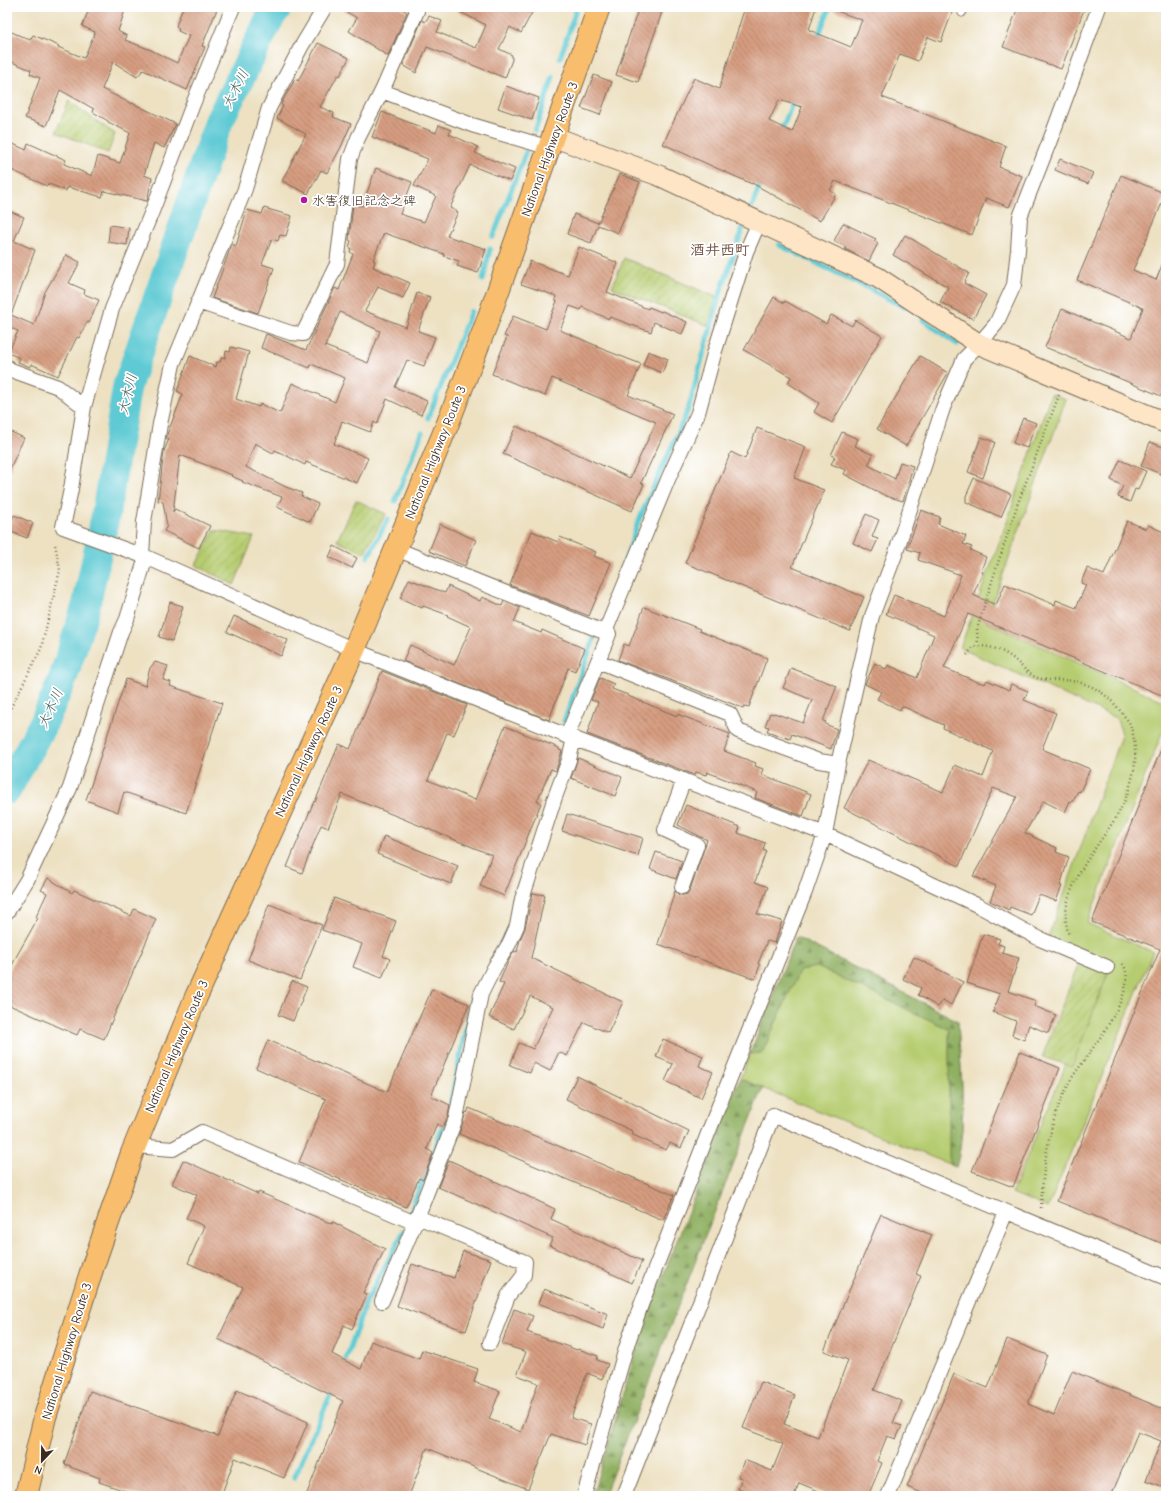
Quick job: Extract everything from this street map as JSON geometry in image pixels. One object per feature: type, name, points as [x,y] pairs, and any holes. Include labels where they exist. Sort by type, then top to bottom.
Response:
[{"type":"highway","name":"National Highway Route 3","points":[[26,1496],[45,1417],[93,1266],[135,1146],[196,997],[354,650],[396,549],[486,325],[599,7]]},
{"type":"street","points":[[233,7],[112,309],[84,407],[71,489],[63,527],[144,556],[354,650],[570,737],[825,834],[979,906],[1040,939],[1106,967]]},
{"type":"street","points":[[7,912],[27,880],[70,788],[121,632],[127,619],[144,556],[144,522],[160,424],[173,364],[245,189],[269,108],[297,53],[325,7]]},
{"type":"street","points":[[198,302],[291,333],[302,334],[338,264],[350,159],[358,138],[382,91],[417,11],[415,7]]},
{"type":"street","points":[[584,1496],[626,1348],[641,1305],[805,892],[825,834],[838,764],[872,616],[896,552],[943,408],[964,359],[996,324],[1014,285],[1020,217],[1099,7]]},
{"type":"street","points":[[382,91],[472,125],[552,142],[660,176],[877,278],[979,344],[1166,423]]},
{"type":"street","points":[[605,632],[669,477],[698,413],[714,354],[746,252],[760,222]]},
{"type":"street","points":[[7,368],[58,387],[84,407]]},
{"type":"street","points":[[382,1301],[456,1118],[481,994],[494,968],[509,944],[516,926],[522,899],[555,797],[569,760],[570,737],[609,634],[396,549]]},
{"type":"street","points":[[598,661],[730,714],[738,731],[818,761],[838,764]]},
{"type":"street","points":[[682,887],[697,845],[665,830],[684,780]]},
{"type":"street","points":[[624,1496],[773,1115],[1166,1278]]},
{"type":"street","points":[[135,1146],[173,1149],[202,1132],[416,1220],[525,1262],[524,1275],[508,1296],[490,1343]]},
{"type":"street","points":[[888,1496],[1006,1212]]},
{"type":"path","points":[[978,646],[978,629],[994,575],[1018,503],[1059,393]]},
{"type":"path","points":[[7,715],[41,649],[60,570],[55,544]]},
{"type":"path","points":[[967,656],[973,647],[985,646],[1013,658],[1033,676],[1043,679],[1071,680],[1100,690],[1114,703],[1128,721],[1134,739],[1135,761],[1132,779],[1120,810],[1084,865],[1069,898],[1066,924],[1069,935],[1072,939]]},
{"type":"path","points":[[1041,1208],[1043,1169],[1049,1139],[1060,1102],[1070,1082],[1108,1025],[1122,1000],[1127,985],[1127,974],[1124,966],[1119,960]]},
{"type":"green space","points":[[69,101],[115,134],[108,153],[56,132]]},
{"type":"green space","points":[[624,258],[716,297],[709,326],[612,287]]},
{"type":"green space","points":[[1051,394],[1066,399],[986,622],[1166,702],[1164,728],[1087,923],[1153,952],[1048,1208],[1012,1193],[1066,1064],[1072,1065],[1111,965],[1048,938],[1122,733],[1116,718],[960,648],[1006,524]]},
{"type":"green space","points":[[356,500],[386,514],[364,553],[337,541]]},
{"type":"green space","points":[[214,530],[254,537],[234,585],[196,565]]},
{"type":"green space","points":[[796,937],[958,1021],[962,1095],[962,1133],[956,1167],[740,1079]]},
{"type":"green space","points":[[796,937],[958,1021],[962,1095],[962,1133],[956,1167],[949,1164],[949,1029],[817,967],[800,970],[762,1053],[750,1054]]},
{"type":"green space","points":[[1080,960],[1108,973],[1072,1066],[1042,1057]]},
{"type":"green space","points":[[740,1079],[763,1088],[604,1496],[592,1496],[644,1325]]},
{"type":"building","points":[[90,7],[126,7],[118,31],[127,36],[125,40],[151,50],[177,63],[189,36],[178,31],[179,28],[176,26],[183,7],[218,7],[202,46],[205,47],[187,90],[143,70],[137,77],[113,62],[102,89],[176,124],[164,148],[154,143],[144,175],[152,178],[147,201],[104,191],[102,197],[67,187],[66,191],[49,184],[47,186],[7,168],[7,141],[26,150],[28,143],[66,160],[64,164],[92,176],[98,156],[120,163],[130,133],[108,122],[93,112],[94,109],[60,90],[46,126],[25,118],[40,78],[30,74],[31,70],[7,60],[7,30],[30,40],[33,35],[84,58],[95,32],[82,26]]},
{"type":"building","points":[[338,7],[399,7],[407,12],[388,56],[349,31],[357,18]]},
{"type":"building","points":[[450,7],[535,7],[521,33],[510,27],[499,49],[512,55],[512,60],[505,78],[427,47],[416,73],[403,65],[422,20],[425,22],[429,16],[442,21],[437,32],[476,48],[486,25]]},
{"type":"building","points":[[639,7],[646,7],[662,12],[638,82],[616,75]]},
{"type":"building","points":[[745,7],[816,7],[809,30],[851,47],[862,20],[831,9],[832,7],[954,7],[941,42],[928,37],[918,61],[900,54],[882,97],[1006,146],[999,167],[1022,176],[1009,207],[986,198],[972,235],[835,181],[830,191],[836,194],[820,221],[752,183],[663,144],[694,78],[719,89]],"holes":[[[779,100],[802,107],[792,132],[769,121]]]},
{"type":"building","points":[[1018,7],[1085,7],[1061,69],[1003,47]]},
{"type":"building","points":[[318,43],[349,58],[340,76],[338,75],[320,107],[334,113],[333,117],[351,124],[327,173],[321,170],[308,194],[282,181],[306,134],[277,118],[283,106],[281,104],[295,79],[298,81]]},
{"type":"building","points":[[594,75],[612,82],[600,115],[581,108]]},
{"type":"building","points":[[506,86],[539,98],[532,120],[498,108]]},
{"type":"building","points":[[382,112],[436,133],[439,125],[451,130],[449,134],[478,147],[475,153],[515,169],[510,181],[470,165],[450,208],[458,212],[447,236],[486,249],[478,273],[457,266],[459,261],[444,256],[444,254],[384,233],[373,260],[375,261],[373,267],[410,283],[403,298],[378,287],[365,311],[406,327],[417,293],[430,297],[418,331],[435,337],[424,366],[407,360],[395,387],[427,401],[421,415],[387,399],[377,424],[374,422],[370,432],[342,421],[334,444],[368,458],[357,483],[306,462],[305,465],[275,450],[273,453],[255,443],[246,467],[286,487],[302,493],[301,496],[318,504],[310,522],[277,507],[282,497],[242,482],[243,481],[231,476],[232,475],[180,455],[173,512],[175,509],[210,526],[199,548],[164,531],[167,526],[163,502],[158,501],[164,451],[169,439],[166,439],[166,437],[183,394],[177,391],[190,356],[216,367],[217,362],[220,362],[222,357],[225,358],[226,351],[230,352],[231,347],[249,352],[236,399],[259,407],[260,404],[280,413],[292,383],[335,402],[345,378],[311,364],[310,368],[261,348],[266,334],[306,350],[335,288],[339,290],[353,254],[350,252],[351,248],[349,247],[351,241],[349,240],[353,204],[362,206],[376,168],[412,182],[400,214],[424,222],[436,196],[414,186],[428,159],[372,137]],"holes":[[[340,312],[380,331],[368,363],[325,346]]]},
{"type":"building","points":[[1060,159],[1093,173],[1088,184],[1055,170]]},
{"type":"building","points":[[620,174],[640,182],[618,233],[598,225],[591,243],[567,234],[574,214],[598,223]]},
{"type":"building","points":[[1121,175],[1166,194],[1133,270],[1156,280],[1166,255],[1166,398],[1045,347],[1062,309],[1131,338],[1143,308],[1077,280]]},
{"type":"building","points":[[264,208],[292,216],[286,236],[280,235],[278,241],[272,239],[262,264],[274,268],[258,313],[212,298],[232,244],[236,246],[247,210],[262,214]]},
{"type":"building","points":[[7,210],[24,217],[14,241],[35,250],[11,315],[34,325],[45,292],[66,255],[80,262],[69,283],[85,290],[84,294],[99,300],[89,323],[87,322],[79,338],[77,337],[58,376],[31,364],[30,367],[18,362],[20,358],[8,353],[18,331],[7,327]]},
{"type":"building","points":[[843,223],[876,239],[874,241],[878,243],[869,261],[845,249],[846,247],[834,241]]},
{"type":"building","points":[[110,225],[129,228],[127,245],[108,242]]},
{"type":"building","points":[[905,235],[969,273],[964,283],[986,295],[973,319],[940,302],[948,287],[893,255]]},
{"type":"building","points":[[579,247],[618,263],[607,292],[648,309],[649,307],[661,312],[662,311],[687,322],[682,334],[654,322],[651,332],[610,317],[609,319],[582,307],[581,310],[570,306],[560,330],[597,347],[641,364],[628,395],[673,414],[641,483],[644,484],[632,511],[503,454],[516,426],[630,478],[656,422],[552,378],[545,396],[492,374],[507,337],[504,336],[513,316],[546,329],[557,301],[555,300],[556,296],[521,284],[530,261],[568,275]]},
{"type":"building","points":[[774,297],[784,303],[785,301],[826,324],[831,315],[852,326],[855,320],[882,336],[832,423],[814,412],[819,403],[788,383],[791,377],[744,350]]},
{"type":"building","points":[[648,351],[668,359],[662,373],[643,365]]},
{"type":"building","points":[[920,356],[948,373],[906,446],[877,429]]},
{"type":"building","points":[[1023,418],[1036,423],[1027,448],[1013,443]]},
{"type":"building","points":[[757,428],[806,447],[794,478],[824,490],[792,567],[864,597],[850,631],[685,563],[731,452],[745,459]]},
{"type":"building","points":[[7,430],[24,438],[7,475]]},
{"type":"building","points":[[842,432],[858,439],[855,446],[873,455],[868,465],[895,479],[900,462],[913,466],[903,501],[886,496],[844,474],[846,470],[831,464],[835,457],[831,455]]},
{"type":"building","points":[[981,437],[995,442],[983,478],[968,472]]},
{"type":"building","points":[[1150,442],[1166,448],[1166,476],[1141,466]]},
{"type":"building","points":[[1120,460],[1146,471],[1138,490],[1135,489],[1130,502],[1118,497],[1123,486],[1111,480]]},
{"type":"building","points":[[974,478],[1011,494],[1001,517],[966,502],[966,496]]},
{"type":"building","points":[[921,510],[940,517],[938,524],[966,536],[963,544],[972,547],[970,550],[986,557],[981,571],[983,572],[973,595],[996,605],[1005,584],[1055,605],[1056,600],[1076,608],[1086,585],[1081,583],[1087,568],[1104,575],[1127,521],[1146,529],[1148,525],[1166,533],[1166,697],[968,614],[944,668],[985,684],[987,680],[1009,690],[1011,684],[1028,691],[1024,700],[1056,713],[1042,749],[1090,769],[1080,792],[1078,791],[1072,802],[1070,801],[1065,812],[1043,801],[1025,833],[1057,848],[1056,852],[1069,857],[1060,886],[1062,886],[1056,901],[1039,895],[1031,915],[1010,907],[1009,910],[990,901],[996,886],[973,876],[1017,797],[993,788],[959,866],[844,808],[868,760],[943,792],[955,765],[983,777],[993,751],[943,728],[944,725],[902,706],[900,710],[877,699],[881,692],[865,684],[875,663],[886,669],[888,665],[917,678],[934,635],[886,614],[894,595],[944,616],[961,575],[918,560],[920,553],[907,549]]},
{"type":"building","points":[[866,514],[879,520],[872,537],[878,539],[872,552],[853,543]]},
{"type":"building","points":[[14,515],[33,523],[27,538],[11,532],[12,530],[8,528]]},
{"type":"building","points":[[440,524],[476,540],[465,566],[429,551]]},
{"type":"building","points":[[532,531],[558,542],[560,537],[596,552],[594,556],[611,563],[589,616],[510,585]]},
{"type":"building","points":[[334,546],[357,558],[352,568],[329,557]]},
{"type":"building","points":[[409,579],[445,593],[448,586],[480,601],[482,597],[502,606],[504,601],[520,608],[514,622],[541,633],[542,630],[585,649],[575,671],[568,668],[549,720],[403,661],[410,645],[454,665],[471,627],[447,616],[448,615],[423,606],[422,608],[400,598]]},
{"type":"building","points":[[170,602],[183,606],[172,641],[159,637]]},
{"type":"building","points":[[644,607],[767,658],[749,707],[744,706],[743,708],[618,660],[624,644],[629,646]]},
{"type":"building","points":[[234,616],[288,640],[281,656],[227,632]]},
{"type":"building","points":[[155,662],[168,666],[163,680],[171,682],[170,686],[222,703],[186,813],[124,792],[118,812],[86,800],[126,679],[145,686],[150,668]]},
{"type":"building","points":[[791,668],[837,686],[823,721],[826,722],[825,724],[837,729],[831,749],[792,734],[790,739],[767,731],[769,727],[765,726],[770,713],[803,723],[812,700],[783,688]]},
{"type":"building","points":[[382,671],[467,705],[454,735],[447,733],[428,780],[475,800],[505,726],[559,748],[559,750],[562,751],[556,771],[551,769],[537,801],[541,803],[504,896],[480,886],[492,855],[342,794],[328,828],[321,825],[302,873],[287,867],[339,744],[350,749]]},
{"type":"building","points":[[600,678],[614,684],[612,689],[628,696],[677,716],[677,714],[730,734],[724,751],[756,763],[755,766],[763,769],[761,774],[811,794],[803,816],[755,798],[757,792],[707,772],[706,775],[696,772],[695,775],[587,734],[598,702],[591,700]]},
{"type":"building","points":[[1165,739],[1166,1245],[1057,1201],[1160,949],[1092,922]]},
{"type":"building","points":[[578,758],[622,777],[615,796],[571,778]]},
{"type":"building","points":[[686,805],[740,827],[738,833],[765,843],[763,850],[766,851],[755,882],[768,887],[757,914],[782,921],[775,943],[767,941],[758,964],[760,965],[755,979],[658,944],[675,891],[679,895],[683,895],[687,894],[690,890],[707,840],[678,825]]},
{"type":"building","points":[[567,814],[643,838],[638,856],[562,831]]},
{"type":"building","points":[[384,836],[458,866],[451,884],[377,854]]},
{"type":"building","points":[[656,852],[682,861],[676,879],[650,869]]},
{"type":"building","points":[[48,878],[72,893],[74,890],[131,916],[134,909],[156,919],[104,1039],[80,1029],[77,1035],[7,1004],[7,976],[38,918],[36,917],[47,893],[41,890]]},
{"type":"building","points":[[533,893],[545,895],[531,958],[623,1002],[608,1033],[584,1022],[567,1056],[559,1052],[550,1071],[534,1063],[530,1073],[510,1065],[519,1043],[533,1049],[553,1007],[530,996],[514,1029],[489,1017],[504,984],[499,982],[510,958],[515,951],[517,952],[525,928]]},
{"type":"building","points":[[334,898],[396,921],[383,956],[390,959],[382,978],[353,967],[362,944],[322,930]]},
{"type":"building","points":[[269,904],[322,925],[300,980],[248,960]]},
{"type":"building","points":[[983,934],[1000,939],[998,944],[1004,946],[1002,953],[1019,958],[1008,991],[1036,1001],[1034,1006],[1056,1015],[1048,1033],[1029,1025],[1024,1040],[1012,1035],[1016,1021],[993,1012],[1000,994],[967,983]]},
{"type":"building","points":[[914,957],[963,982],[951,1005],[943,1000],[938,1007],[918,995],[921,988],[903,979]]},
{"type":"building","points":[[292,981],[307,987],[293,1021],[278,1015]]},
{"type":"building","points":[[432,989],[469,1004],[431,1096],[450,1105],[448,1116],[443,1127],[437,1124],[427,1149],[433,1153],[423,1180],[419,1178],[406,1207],[299,1162],[326,1099],[256,1068],[268,1040],[387,1092]]},
{"type":"building","points":[[663,1039],[703,1056],[699,1066],[713,1072],[701,1098],[665,1081],[673,1064],[656,1057]]},
{"type":"building","points":[[1020,1052],[1060,1068],[1013,1187],[972,1171]]},
{"type":"building","points":[[577,1076],[689,1131],[681,1148],[670,1143],[666,1150],[631,1134],[632,1131],[566,1099]]},
{"type":"building","points":[[469,1108],[674,1195],[663,1220],[459,1134],[466,1112],[467,1113]]},
{"type":"building","points":[[183,1160],[258,1194],[259,1192],[332,1224],[333,1222],[385,1249],[363,1293],[367,1294],[352,1329],[344,1325],[332,1354],[361,1369],[371,1341],[419,1359],[422,1350],[478,1369],[474,1382],[500,1391],[489,1419],[521,1432],[538,1383],[517,1375],[526,1352],[502,1344],[514,1309],[533,1316],[527,1332],[598,1356],[597,1360],[608,1364],[602,1379],[587,1373],[571,1418],[591,1424],[585,1445],[551,1434],[528,1489],[427,1448],[409,1496],[306,1496],[343,1401],[218,1339],[243,1287],[188,1263],[204,1226],[186,1218],[197,1195],[172,1184]]},
{"type":"building","points":[[449,1160],[555,1209],[551,1219],[642,1261],[632,1283],[549,1245],[553,1238],[438,1187]]},
{"type":"building","points":[[881,1214],[932,1235],[916,1274],[921,1276],[874,1390],[902,1401],[893,1423],[902,1426],[896,1439],[887,1436],[877,1461],[882,1463],[868,1496],[831,1496],[799,1483],[794,1496],[755,1496],[738,1489],[742,1478],[738,1477],[744,1460],[772,1471],[783,1444],[743,1428],[761,1382],[795,1395],[784,1424],[818,1437],[848,1360],[824,1351]]},
{"type":"building","points":[[463,1251],[491,1260],[466,1331],[397,1306],[412,1264],[454,1278]]},
{"type":"building","points":[[544,1289],[608,1314],[603,1329],[538,1303]]},
{"type":"building","points":[[1007,1339],[1047,1355],[1028,1404],[1054,1415],[1072,1371],[1166,1410],[1166,1488],[1146,1480],[1161,1441],[1138,1432],[1111,1496],[929,1496],[907,1487],[954,1374],[988,1388]]},
{"type":"building","points":[[237,1390],[308,1422],[284,1478],[235,1458],[221,1496],[140,1496],[99,1482],[100,1478],[64,1464],[90,1391],[218,1436]]},
{"type":"waterway","name":"大木川","points":[[7,790],[44,722],[62,681],[86,606],[105,518],[127,386],[219,121],[270,18],[278,7]]},
{"type":"waterway","points":[[560,58],[577,7]]},
{"type":"waterway","points":[[817,39],[830,7]]},
{"type":"waterway","points":[[535,131],[553,77]]},
{"type":"waterway","points":[[780,134],[794,99]]},
{"type":"waterway","points":[[493,237],[526,152]]},
{"type":"waterway","points":[[752,206],[761,182]]},
{"type":"waterway","points":[[618,583],[638,522],[688,410],[719,297],[743,227]]},
{"type":"waterway","points":[[779,245],[904,307]]},
{"type":"waterway","points":[[483,280],[490,249]]},
{"type":"waterway","points":[[428,418],[471,311]]},
{"type":"waterway","points":[[923,320],[957,344]]},
{"type":"waterway","points":[[395,501],[422,433]]},
{"type":"waterway","points":[[368,557],[388,519]]},
{"type":"waterway","points":[[564,721],[594,638]]},
{"type":"waterway","points":[[558,770],[564,751]]},
{"type":"waterway","points":[[495,954],[508,932]]},
{"type":"waterway","points":[[449,1110],[472,999],[476,990]]},
{"type":"waterway","points":[[411,1211],[445,1122]]},
{"type":"waterway","points":[[343,1367],[367,1300],[404,1231]]},
{"type":"waterway","points":[[294,1478],[333,1389]]},
{"type":"place","name":"水害復旧記念之碑","points":[[304,200]]},
{"type":"district","name":"酒井西町","points":[[720,250]]}]
